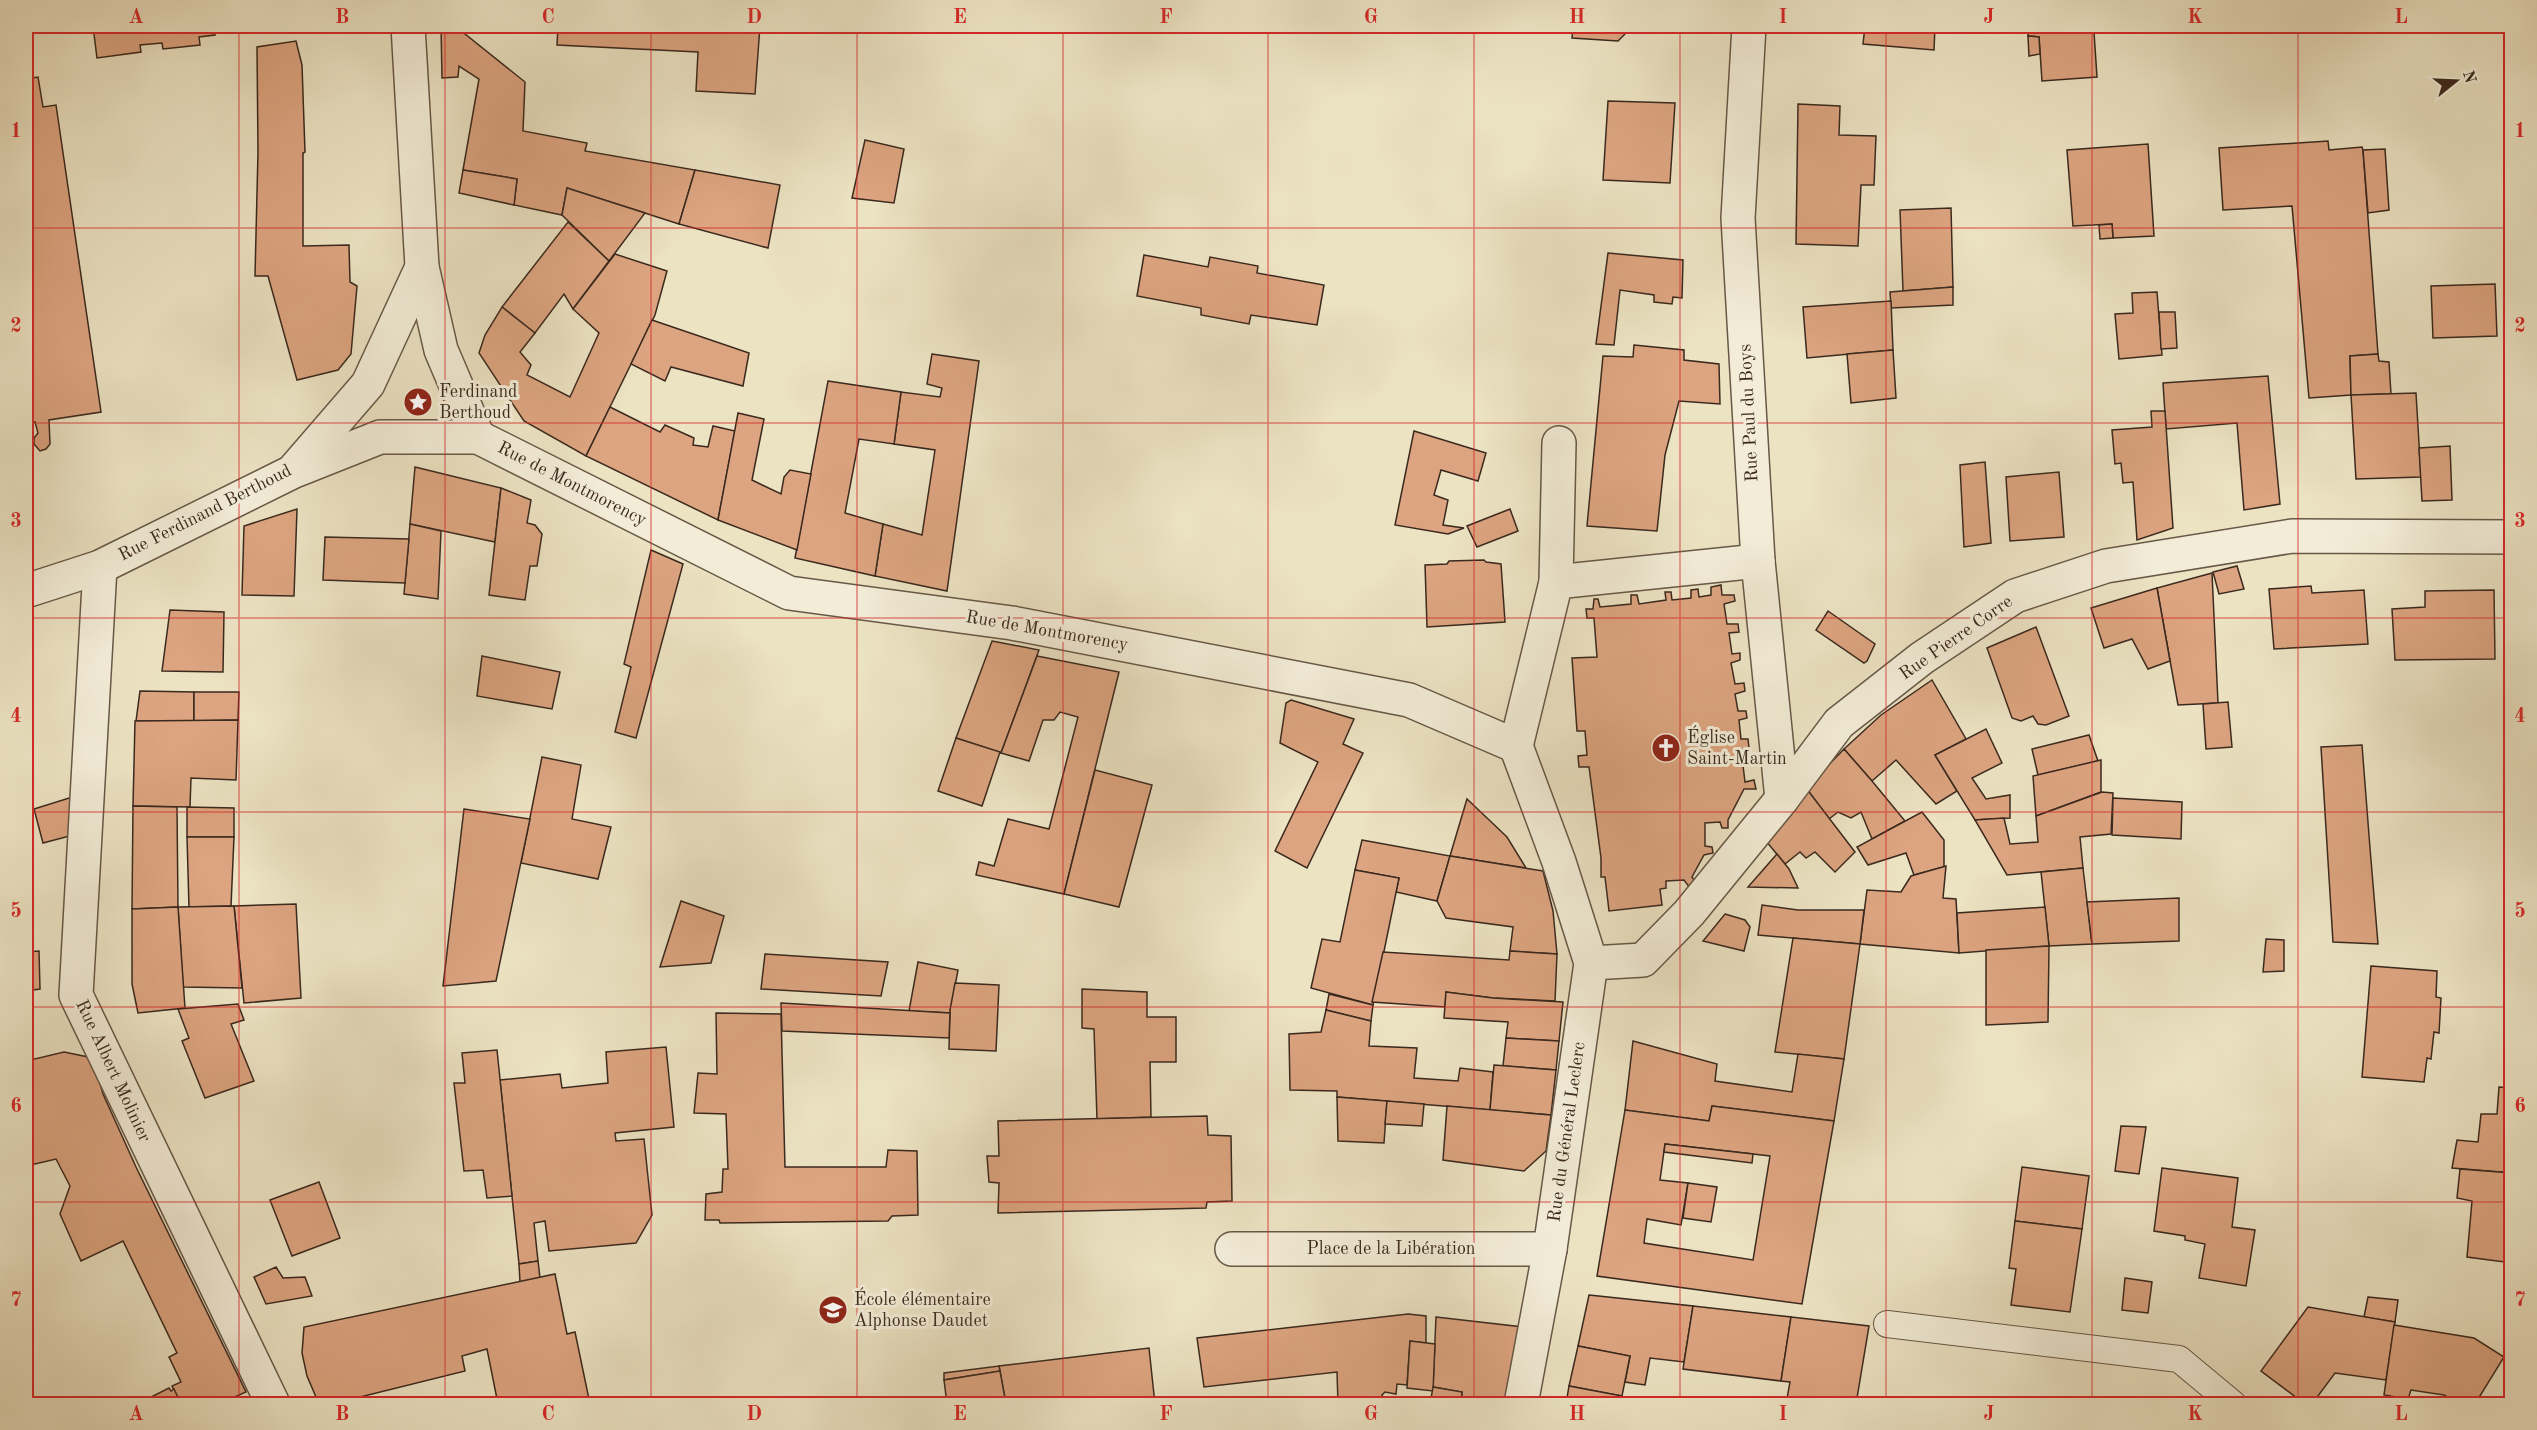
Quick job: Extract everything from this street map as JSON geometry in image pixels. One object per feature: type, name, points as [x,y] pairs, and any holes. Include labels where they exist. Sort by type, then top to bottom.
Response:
[{"type":"street","name":"Rue de Montmorency","points":[[408,26],[422,267],[441,350],[478,437]]},
{"type":"street","name":"Rue Paul du Boys","points":[[1749,26],[1738,218],[1758,561],[1782,800]]},
{"type":"street","name":"Rue Ferdinand Berthoud","points":[[26,591],[100,567],[292,472],[368,384],[422,267]]},
{"type":"street","name":"Rue de Montmorency","points":[[292,472],[380,437],[478,437],[789,593],[1012,623],[1409,700],[1516,746]]},
{"type":"street","points":[[1516,746],[1556,582],[1559,443]]},
{"type":"street","name":"Rue Pierre Corre","points":[[1591,963],[1643,960],[1689,913],[1782,800],[1839,723],[1922,658],[2015,596],[2106,566],[2292,536],[2511,537]]},
{"type":"street","points":[[1556,582],[1758,561]]},
{"type":"street","name":"Rue Albert Molinier","points":[[100,567],[76,994],[273,1404]]},
{"type":"street","name":"Rue du Général Leclerc","points":[[1516,746],[1559,862],[1591,963],[1550,1249],[1521,1404]]},
{"type":"street","name":"Place de la Libération","points":[[1232,1249],[1550,1249]]},
{"type":"lane","points":[[1887,1324],[2179,1359],[2234,1404]]},
{"type":"building","points":[[93,26],[214,26],[215,35],[199,37],[200,45],[163,49],[162,43],[140,45],[141,52],[97,58]]},
{"type":"building","points":[[441,26],[455,26],[525,82],[523,131],[587,143],[585,151],[695,170],[679,224],[567,188],[562,215],[514,205],[517,179],[463,170],[479,79],[459,66],[458,77],[442,78]]},
{"type":"building","points":[[558,26],[760,26],[755,94],[696,91],[698,52],[557,45]]},
{"type":"building","points":[[1573,26],[1625,26],[1625,34],[1618,41],[1572,38]]},
{"type":"building","points":[[1865,26],[1935,26],[1934,50],[1863,44]]},
{"type":"building","points":[[2028,26],[2085,26],[2086,31],[2094,32],[2097,77],[2042,81],[2039,37],[2028,36]]},
{"type":"building","points":[[2028,36],[2039,37],[2040,54],[2029,56]]},
{"type":"building","points":[[296,41],[302,65],[305,152],[303,153],[303,246],[349,245],[350,282],[357,286],[351,354],[338,370],[297,380],[268,276],[255,276],[258,152],[257,47]]},
{"type":"building","points":[[38,77],[43,107],[56,105],[101,412],[49,420],[50,444],[46,449],[40,451],[34,444],[34,438],[38,433],[35,422],[26,424],[26,79]]},
{"type":"building","points":[[1608,101],[1675,103],[1670,183],[1603,180]]},
{"type":"building","points":[[1798,104],[1840,106],[1839,135],[1876,136],[1874,185],[1861,185],[1858,246],[1796,244]]},
{"type":"building","points":[[865,140],[904,149],[894,203],[852,198]]},
{"type":"building","points":[[2328,141],[2329,150],[2362,147],[2363,150],[2378,354],[2350,356],[2351,395],[2309,398],[2292,206],[2223,210],[2219,148]]},
{"type":"building","points":[[2148,144],[2154,236],[2113,238],[2112,224],[2073,226],[2067,150]]},
{"type":"building","points":[[2385,149],[2389,210],[2368,213],[2363,150]]},
{"type":"building","points":[[463,170],[517,179],[514,205],[459,193]]},
{"type":"building","points":[[695,170],[780,185],[768,248],[679,224]]},
{"type":"building","points":[[567,188],[645,213],[609,261],[562,215]]},
{"type":"building","points":[[1951,208],[1953,287],[1903,291],[1900,210]]},
{"type":"building","points":[[568,222],[609,261],[573,309],[564,294],[535,333],[502,307]]},
{"type":"building","points":[[2112,224],[2113,238],[2100,239],[2099,225]]},
{"type":"building","points":[[1608,253],[1683,260],[1682,298],[1673,297],[1672,304],[1654,302],[1654,295],[1620,290],[1614,345],[1596,344]]},
{"type":"building","points":[[615,254],[667,271],[655,315],[586,456],[524,421],[479,353],[485,335],[502,307],[535,333],[520,352],[531,365],[527,375],[570,397],[599,333],[573,309]]},
{"type":"building","points":[[1144,255],[1208,267],[1210,257],[1258,266],[1257,273],[1324,285],[1317,325],[1251,315],[1249,324],[1201,315],[1201,308],[1137,296]]},
{"type":"building","points":[[2495,284],[2497,336],[2433,338],[2431,286]]},
{"type":"building","points":[[1953,287],[1953,305],[1891,308],[1890,292]]},
{"type":"building","points":[[2157,292],[2162,355],[2119,359],[2115,314],[2133,313],[2132,293]]},
{"type":"building","points":[[1891,301],[1893,350],[1807,358],[1803,307]]},
{"type":"building","points":[[2159,312],[2175,312],[2177,348],[2161,349]]},
{"type":"building","points":[[652,320],[749,353],[743,386],[671,367],[665,381],[631,364]]},
{"type":"building","points":[[1634,345],[1684,350],[1684,360],[1719,364],[1720,404],[1679,401],[1665,455],[1657,531],[1587,526],[1603,356],[1633,357]]},
{"type":"building","points":[[1893,350],[1896,398],[1851,403],[1847,354]]},
{"type":"building","points":[[932,354],[979,361],[947,591],[875,576],[883,524],[922,535],[935,450],[894,444],[901,392],[940,397],[942,388],[927,384]]},
{"type":"building","points":[[2378,354],[2379,361],[2389,362],[2391,394],[2351,395],[2350,356]]},
{"type":"building","points":[[2268,376],[2280,504],[2244,510],[2237,423],[2166,429],[2163,383]]},
{"type":"building","points":[[828,381],[901,392],[894,444],[859,439],[845,513],[883,524],[875,576],[795,558]]},
{"type":"building","points":[[2416,393],[2421,477],[2356,479],[2351,395]]},
{"type":"building","points":[[610,407],[660,432],[665,425],[694,438],[693,445],[708,447],[713,426],[735,431],[718,520],[586,456]]},
{"type":"building","points":[[2151,411],[2165,411],[2173,528],[2137,540],[2133,482],[2123,483],[2121,463],[2115,464],[2112,430],[2152,427]]},
{"type":"building","points":[[738,413],[764,419],[752,480],[781,494],[784,477],[790,470],[811,474],[797,550],[718,520]]},
{"type":"building","points":[[1414,431],[1486,453],[1478,481],[1441,470],[1434,495],[1448,500],[1443,525],[1464,528],[1448,534],[1395,525]]},
{"type":"building","points":[[2450,446],[2452,500],[2422,501],[2419,448]]},
{"type":"building","points":[[1985,462],[1991,543],[1964,547],[1960,465]]},
{"type":"building","points":[[415,467],[501,488],[495,542],[410,524]]},
{"type":"building","points":[[2059,472],[2064,537],[2010,541],[2006,477]]},
{"type":"building","points":[[501,488],[531,500],[527,523],[535,525],[542,534],[537,566],[530,566],[525,600],[489,595]]},
{"type":"building","points":[[297,509],[294,596],[242,595],[244,526]]},
{"type":"building","points":[[1510,509],[1518,531],[1477,547],[1467,526]]},
{"type":"building","points":[[410,524],[441,531],[438,599],[404,594]]},
{"type":"building","points":[[325,537],[409,539],[405,583],[323,580]]},
{"type":"building","points":[[26,540],[30,554],[26,556]]},
{"type":"building","points":[[651,550],[683,564],[636,738],[615,732],[631,667],[624,664]]},
{"type":"building","points":[[1484,560],[1501,564],[1505,622],[1427,627],[1425,565],[1447,564],[1449,561]]},
{"type":"building","points":[[2237,566],[2244,589],[2219,594],[2213,572]]},
{"type":"building","points":[[2212,573],[2218,703],[2178,705],[2157,588]]},
{"type":"building","name":"Église Saint-Martin","points":[[1721,585],[1722,595],[1734,595],[1735,601],[1724,604],[1727,624],[1738,624],[1739,632],[1729,633],[1732,654],[1740,653],[1740,660],[1731,663],[1735,684],[1744,683],[1745,691],[1735,694],[1738,711],[1746,711],[1747,718],[1739,720],[1741,739],[1748,739],[1749,748],[1741,749],[1745,782],[1754,780],[1756,789],[1744,789],[1728,820],[1728,828],[1722,828],[1720,822],[1705,823],[1705,846],[1712,847],[1713,853],[1704,855],[1692,877],[1696,883],[1690,888],[1684,880],[1666,881],[1666,888],[1660,889],[1662,905],[1609,911],[1605,877],[1601,877],[1601,858],[1589,767],[1579,767],[1578,756],[1587,755],[1585,731],[1577,731],[1572,658],[1597,657],[1594,618],[1587,618],[1586,609],[1593,609],[1594,599],[1598,599],[1600,607],[1631,604],[1631,595],[1637,595],[1639,604],[1666,600],[1665,592],[1671,592],[1672,600],[1691,598],[1691,590],[1698,589],[1699,597],[1711,595],[1711,587]]},
{"type":"building","points":[[2311,586],[2312,593],[2364,590],[2368,644],[2274,649],[2269,589]]},
{"type":"building","points":[[2157,588],[2170,661],[2148,669],[2132,639],[2104,648],[2091,608]]},
{"type":"building","points":[[2494,590],[2495,659],[2395,660],[2392,609],[2425,607],[2425,591]]},
{"type":"building","points":[[170,610],[224,612],[223,672],[162,671]]},
{"type":"building","points":[[1828,611],[1875,644],[1867,661],[1864,663],[1816,630]]},
{"type":"building","points":[[2036,627],[2069,716],[2046,725],[2038,724],[2033,716],[2021,721],[2012,718],[1987,648]]},
{"type":"building","points":[[992,641],[1039,650],[1001,753],[956,738]]},
{"type":"building","points":[[482,656],[560,672],[552,709],[477,696]]},
{"type":"building","points":[[1037,656],[1119,672],[1064,894],[976,875],[979,862],[994,866],[1008,819],[1049,829],[1078,717],[1060,712],[1054,720],[1043,720],[1029,761],[1001,753]]},
{"type":"building","points":[[1932,680],[1966,739],[1935,755],[1957,791],[1936,804],[1896,760],[1872,781],[1844,749],[1881,715]]},
{"type":"building","points":[[140,691],[194,692],[194,721],[136,721]]},
{"type":"building","points":[[194,692],[239,692],[238,720],[194,721]]},
{"type":"building","points":[[1291,700],[1354,719],[1343,744],[1363,753],[1307,868],[1275,851],[1318,762],[1280,743],[1286,703]]},
{"type":"building","points":[[2228,702],[2232,747],[2206,749],[2203,704]]},
{"type":"building","points":[[238,720],[236,780],[191,778],[190,807],[133,806],[135,721]]},
{"type":"building","points":[[1986,729],[2002,763],[1972,778],[1986,799],[2010,795],[2010,818],[1975,820],[1935,755]]},
{"type":"building","points":[[2089,735],[2098,761],[2038,775],[2032,749]]},
{"type":"building","points":[[956,738],[1000,752],[982,806],[938,791]]},
{"type":"building","points":[[2362,745],[2378,944],[2333,942],[2321,747]]},
{"type":"building","points":[[1844,749],[1905,821],[1872,839],[1861,812],[1851,818],[1838,812],[1829,819],[1806,788]]},
{"type":"building","points":[[542,757],[581,765],[572,819],[611,827],[598,879],[521,863]]},
{"type":"building","points":[[2101,760],[2101,792],[2036,816],[2033,776]]},
{"type":"building","points":[[1095,770],[1152,785],[1119,907],[1064,894]]},
{"type":"building","points":[[1806,788],[1855,852],[1835,872],[1815,852],[1806,858],[1800,852],[1785,864],[1766,841]]},
{"type":"building","points":[[2102,792],[2113,793],[2111,834],[2080,837],[2083,868],[2007,875],[1975,820],[2004,818],[2010,844],[2038,842],[2036,816]]},
{"type":"building","points":[[82,794],[81,833],[43,843],[34,809]]},
{"type":"building","points":[[2113,798],[2182,802],[2181,839],[2112,835]]},
{"type":"building","points":[[1467,799],[1507,837],[1526,868],[1450,856]]},
{"type":"building","points":[[133,806],[177,807],[178,907],[132,909]]},
{"type":"building","points":[[187,807],[234,808],[234,837],[187,837]]},
{"type":"building","points":[[464,809],[530,819],[496,981],[443,986]]},
{"type":"building","points":[[1922,812],[1944,840],[1944,867],[1914,875],[1906,853],[1868,865],[1857,847]]},
{"type":"building","points":[[187,837],[234,837],[231,906],[189,907]]},
{"type":"building","points":[[1362,840],[1450,856],[1437,901],[1396,892],[1399,878],[1355,870]]},
{"type":"building","points":[[1777,854],[1789,869],[1798,888],[1748,887]]},
{"type":"building","points":[[1450,856],[1543,871],[1553,911],[1557,954],[1510,951],[1513,927],[1446,918],[1437,901]]},
{"type":"building","points":[[1946,866],[1943,898],[1956,899],[1959,953],[1860,944],[1867,890],[1901,892],[1911,876]]},
{"type":"building","points":[[2083,868],[2092,944],[2049,946],[2041,872]]},
{"type":"building","points":[[1355,870],[1399,878],[1373,1005],[1311,988],[1322,939],[1340,942]]},
{"type":"building","points":[[2179,898],[2179,941],[2092,944],[2087,902]]},
{"type":"building","points":[[681,901],[724,916],[711,963],[660,967]]},
{"type":"building","points":[[296,904],[301,998],[244,1003],[234,906]]},
{"type":"building","points":[[1762,905],[1798,910],[1864,910],[1860,944],[1758,935]]},
{"type":"building","points":[[234,906],[242,988],[183,987],[178,907]]},
{"type":"building","points":[[178,907],[185,1008],[138,1013],[132,984],[132,909]]},
{"type":"building","points":[[2045,907],[2049,946],[1959,953],[1957,913]]},
{"type":"building","points":[[1725,914],[1745,920],[1750,927],[1744,951],[1703,941]]},
{"type":"building","points":[[1793,938],[1860,944],[1844,1059],[1775,1052]]},
{"type":"building","points":[[2266,939],[2284,940],[2284,971],[2263,972]]},
{"type":"building","points":[[2049,946],[2048,1022],[1986,1025],[1986,950]]},
{"type":"building","points":[[39,951],[40,989],[26,991],[26,952]]},
{"type":"building","points":[[1510,951],[1557,954],[1555,1001],[1493,998],[1446,992],[1445,1007],[1372,1002],[1383,952],[1509,960]]},
{"type":"building","points":[[765,954],[888,962],[881,996],[761,989]]},
{"type":"building","points":[[918,962],[958,970],[950,1013],[909,1011]]},
{"type":"building","points":[[2371,966],[2437,971],[2436,997],[2441,998],[2439,1033],[2434,1032],[2431,1059],[2427,1058],[2424,1082],[2362,1077]]},
{"type":"building","points":[[955,983],[999,985],[996,1051],[949,1049],[950,1010]]},
{"type":"building","points":[[1082,989],[1147,992],[1147,1017],[1176,1017],[1176,1062],[1150,1062],[1151,1117],[1097,1119],[1094,1029],[1082,1028]]},
{"type":"building","points":[[1446,992],[1493,998],[1563,1002],[1559,1041],[1506,1038],[1508,1022],[1444,1018]]},
{"type":"building","points":[[1329,994],[1373,1005],[1371,1021],[1326,1010]]},
{"type":"building","points":[[781,1003],[950,1013],[949,1038],[782,1031]]},
{"type":"building","points":[[238,1004],[244,1020],[231,1024],[254,1081],[205,1098],[182,1041],[189,1038],[178,1009]]},
{"type":"building","points":[[1326,1010],[1371,1021],[1369,1046],[1417,1048],[1414,1078],[1458,1081],[1460,1068],[1493,1072],[1490,1110],[1337,1097],[1337,1091],[1290,1090],[1289,1034],[1321,1032]]},
{"type":"building","points":[[716,1013],[781,1014],[785,1167],[886,1167],[888,1150],[917,1151],[918,1215],[892,1216],[888,1221],[720,1223],[719,1220],[705,1220],[706,1194],[722,1192],[723,1169],[728,1169],[726,1114],[694,1113],[698,1073],[717,1074]]},
{"type":"building","points":[[1506,1038],[1559,1041],[1556,1070],[1503,1066]]},
{"type":"building","points":[[1633,1041],[1717,1064],[1715,1081],[1792,1092],[1798,1054],[1844,1059],[1834,1121],[1712,1106],[1709,1121],[1625,1110]]},
{"type":"building","points":[[666,1047],[674,1127],[615,1133],[616,1141],[644,1139],[652,1215],[636,1243],[549,1251],[545,1221],[534,1223],[538,1261],[519,1264],[500,1080],[560,1074],[562,1088],[608,1083],[606,1052]]},
{"type":"building","points":[[497,1050],[512,1196],[487,1198],[483,1170],[464,1171],[454,1083],[465,1083],[462,1053]]},
{"type":"building","points":[[64,1052],[93,1058],[103,1094],[136,1167],[246,1392],[219,1404],[181,1404],[172,1386],[181,1382],[169,1357],[177,1353],[123,1241],[81,1261],[60,1214],[70,1186],[56,1159],[26,1166],[26,1061]]},
{"type":"building","points":[[1494,1065],[1556,1070],[1551,1115],[1490,1110]]},
{"type":"building","points":[[2499,1087],[2512,1088],[2512,1173],[2452,1168],[2457,1140],[2478,1142],[2481,1114],[2497,1114]]},
{"type":"building","points":[[1337,1097],[1387,1101],[1384,1143],[1338,1141]]},
{"type":"building","points":[[1387,1101],[1424,1104],[1422,1126],[1385,1124]]},
{"type":"building","points":[[1447,1106],[1551,1115],[1546,1151],[1524,1171],[1443,1160]]},
{"type":"building","points":[[1712,1106],[1834,1121],[1802,1304],[1597,1276],[1625,1110],[1709,1121]],"holes":[[[1665,1144],[1770,1156],[1753,1260],[1644,1243],[1647,1219],[1681,1225],[1688,1183],[1660,1180]]]},
{"type":"building","points":[[1207,1116],[1208,1135],[1231,1136],[1232,1201],[1207,1202],[1206,1208],[998,1213],[999,1183],[989,1182],[987,1156],[999,1156],[998,1121]]},
{"type":"building","points":[[2121,1126],[2146,1127],[2139,1174],[2115,1171]]},
{"type":"building","points":[[1665,1144],[1753,1154],[1752,1163],[1664,1152]]},
{"type":"building","points":[[2022,1167],[2089,1176],[2082,1229],[2015,1221]]},
{"type":"building","points":[[2162,1168],[2238,1178],[2232,1227],[2255,1230],[2246,1286],[2199,1278],[2205,1244],[2185,1240],[2185,1236],[2154,1231]]},
{"type":"building","points":[[2460,1169],[2512,1173],[2512,1263],[2467,1257],[2472,1201],[2457,1198]]},
{"type":"building","points":[[319,1182],[340,1238],[292,1256],[270,1200]]},
{"type":"building","points":[[1688,1183],[1717,1187],[1711,1222],[1683,1218]]},
{"type":"building","points":[[2015,1221],[2082,1229],[2070,1312],[2011,1305],[2016,1269],[2009,1268]]},
{"type":"building","points":[[538,1261],[540,1278],[520,1282],[519,1264]]},
{"type":"building","points":[[276,1267],[283,1278],[305,1277],[312,1296],[266,1304],[254,1277]]},
{"type":"building","points":[[555,1274],[567,1334],[575,1332],[590,1404],[498,1404],[487,1349],[462,1356],[465,1371],[332,1404],[319,1404],[307,1376],[302,1353],[304,1327]]},
{"type":"building","points":[[2125,1278],[2152,1282],[2148,1313],[2122,1310]]},
{"type":"building","points":[[1589,1295],[1693,1306],[1684,1362],[1650,1358],[1645,1385],[1625,1382],[1630,1356],[1578,1346]]},
{"type":"building","points":[[2368,1297],[2398,1300],[2395,1322],[2364,1317]]},
{"type":"building","points":[[1693,1306],[1791,1317],[1781,1381],[1683,1369]]},
{"type":"building","points":[[2308,1307],[2395,1322],[2386,1380],[2335,1373],[2312,1404],[2305,1404],[2261,1371]]},
{"type":"building","points":[[1408,1314],[1426,1316],[1426,1343],[1410,1341],[1407,1385],[1397,1384],[1396,1394],[1385,1392],[1382,1395],[1386,1404],[1338,1404],[1337,1372],[1204,1387],[1197,1338]]},
{"type":"building","points":[[1436,1317],[1523,1327],[1508,1404],[1461,1403],[1462,1392],[1433,1387]]},
{"type":"building","points":[[1791,1317],[1869,1326],[1856,1404],[1786,1404],[1790,1382],[1781,1381]]},
{"type":"building","points":[[2394,1325],[2474,1338],[2504,1357],[2475,1404],[2460,1404],[2444,1395],[2411,1390],[2408,1399],[2384,1395]]},
{"type":"building","points":[[1410,1341],[1435,1344],[1433,1391],[1407,1388]]},
{"type":"building","points":[[1578,1346],[1630,1356],[1622,1396],[1569,1386]]},
{"type":"building","points":[[1149,1348],[1155,1404],[1006,1404],[999,1366]]},
{"type":"building","points":[[999,1366],[1000,1371],[944,1380],[944,1373]]},
{"type":"building","points":[[1000,1371],[1006,1404],[947,1404],[944,1380]]},
{"type":"building","points":[[1569,1386],[1622,1396],[1620,1404],[1566,1404]]},
{"type":"building","points":[[1433,1387],[1462,1392],[1461,1403],[1470,1404],[1430,1404]]},
{"type":"building","points":[[169,1388],[171,1391],[174,1389],[181,1404],[148,1404],[151,1397]]},
{"type":"place","name":"Ferdinand Berthoud","points":[[418,402]]},
{"type":"place","name":"Église Saint-Martin","points":[[1666,748]]},
{"type":"place","name":"École élémentaire Alphonse Daudet","points":[[833,1310]]}]
